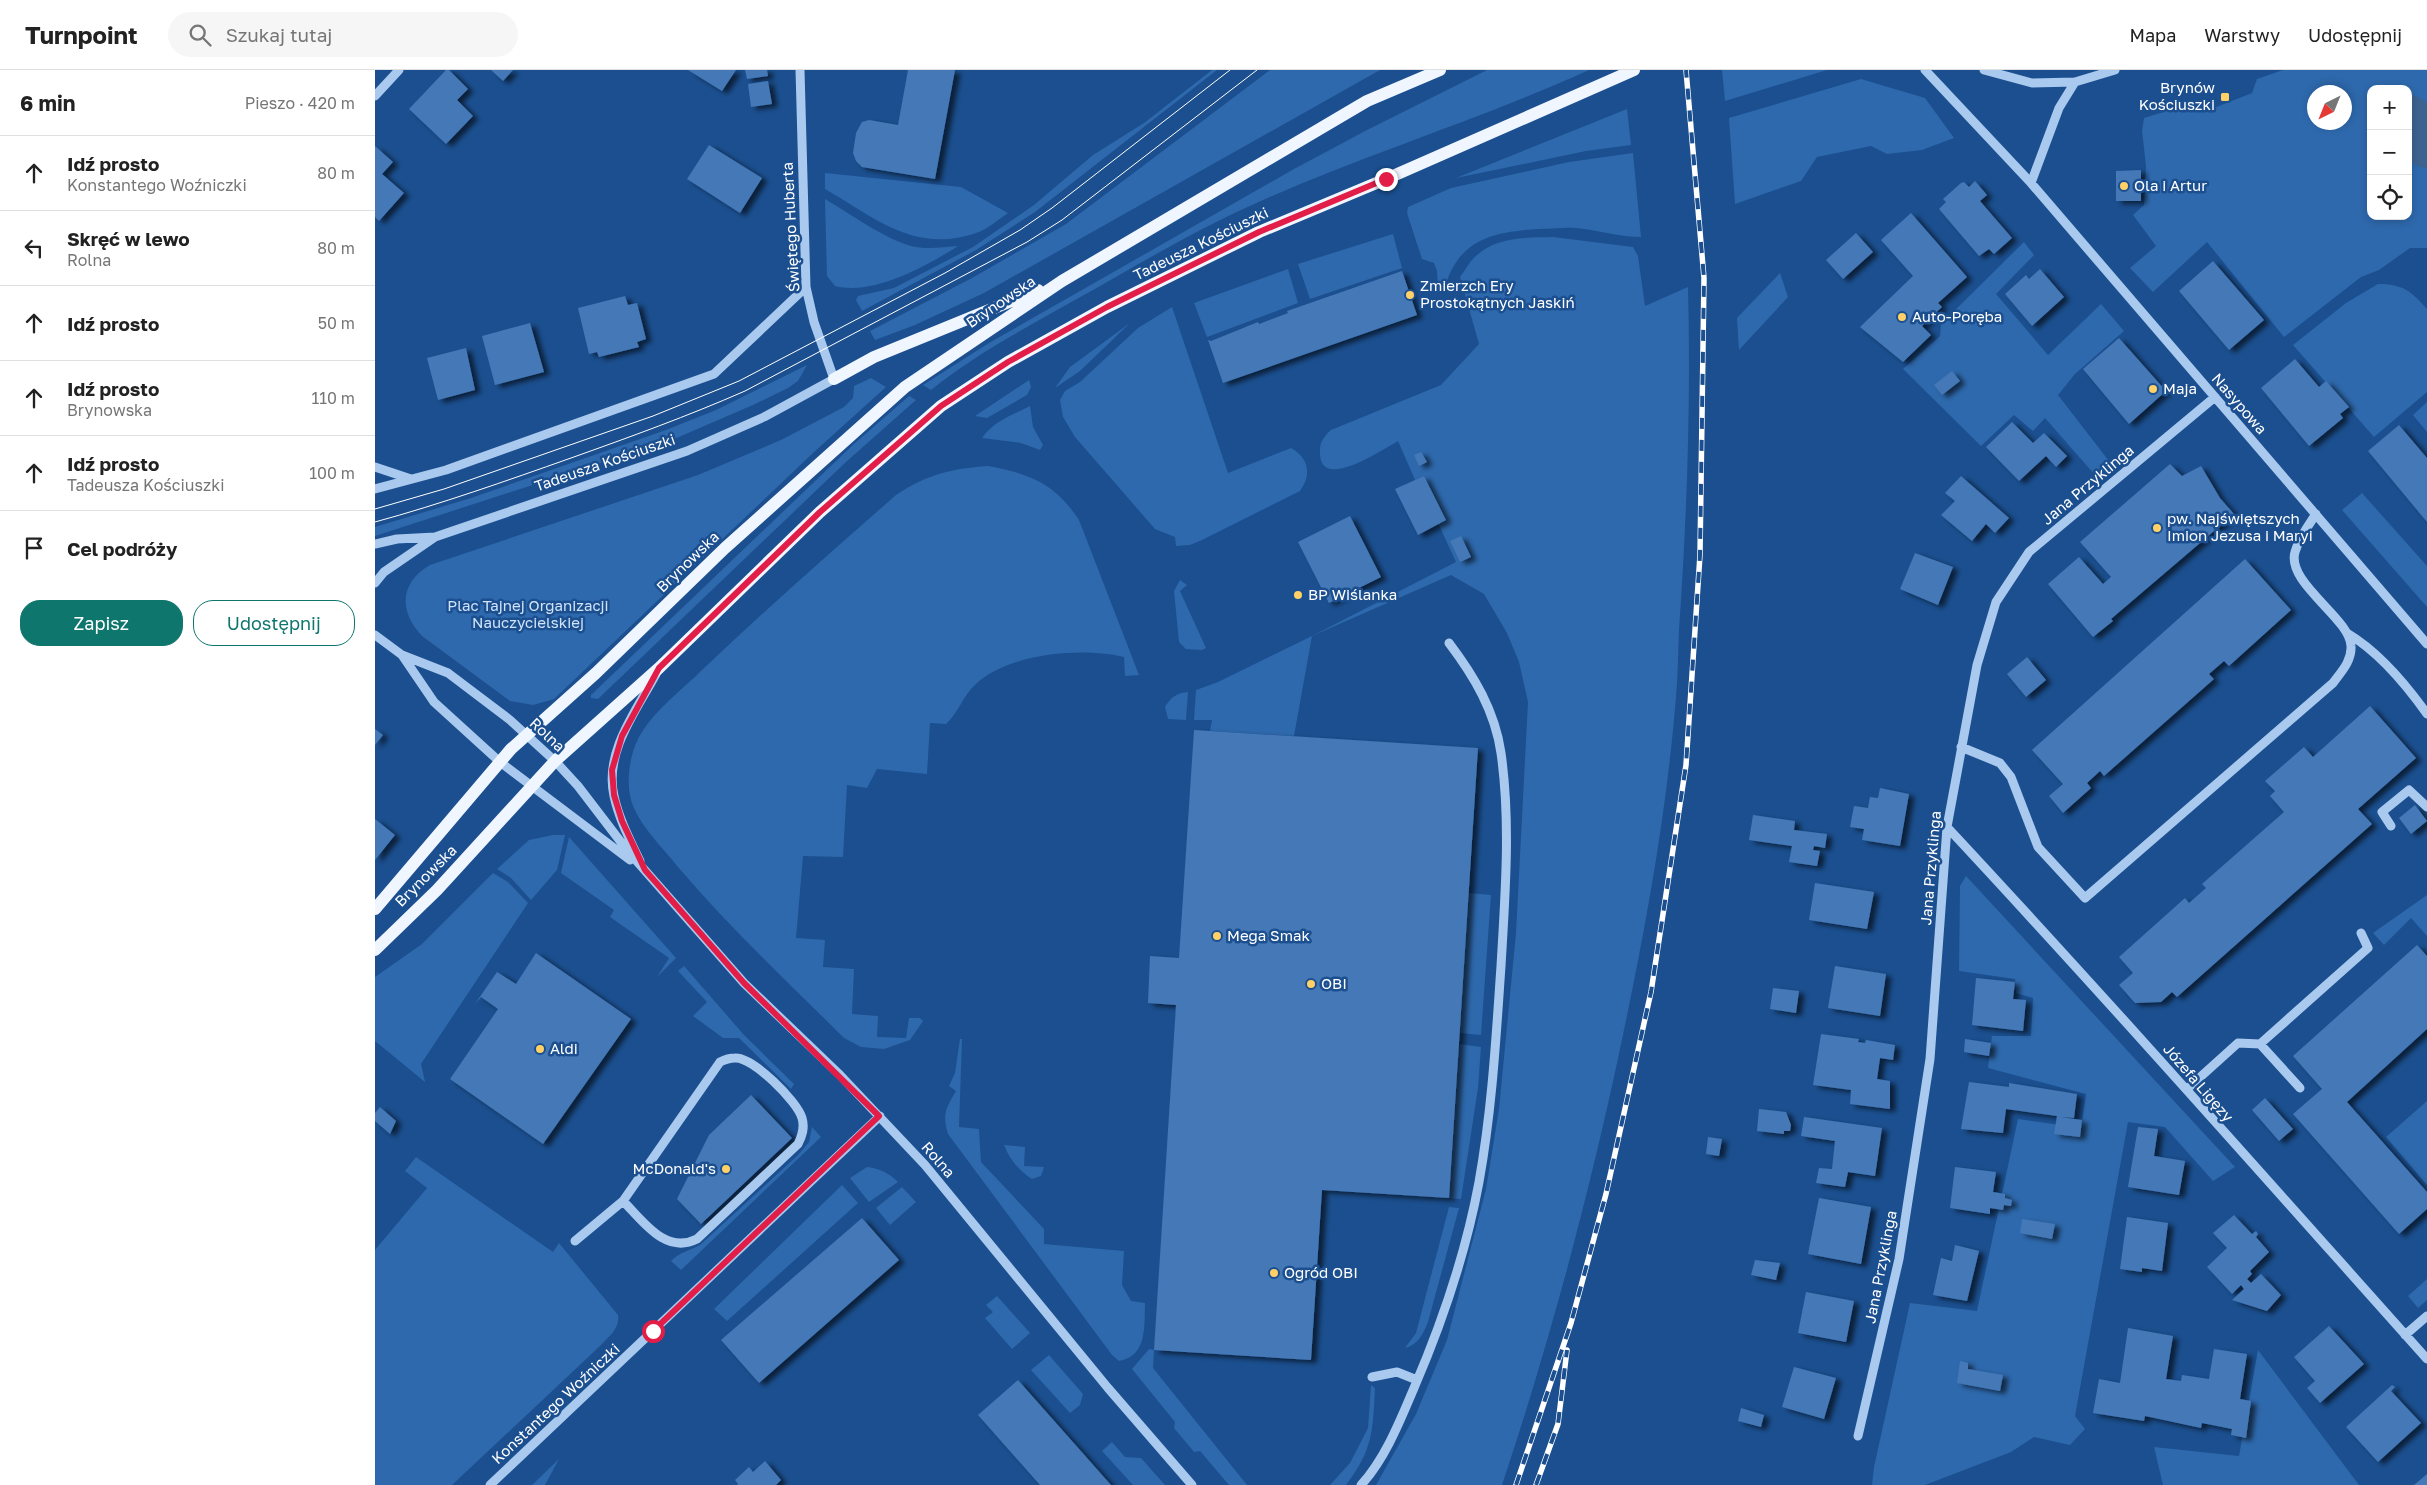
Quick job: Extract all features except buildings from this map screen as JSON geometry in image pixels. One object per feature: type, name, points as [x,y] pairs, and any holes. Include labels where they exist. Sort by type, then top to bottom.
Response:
[{"type":"main road","points":[[834,379],[874,357],[1062,281],[1367,101],[1440,70]]},
{"type":"main road","name":"Tadeusza Kościuszki","points":[[1008,362],[1107,307],[1259,232],[1386,179],[1634,70]]},
{"type":"main road","name":"Brynowska","points":[[375,909],[500,762],[526,735],[596,673],[783,494],[905,386],[1062,281]]},
{"type":"main road","name":"Brynowska","points":[[375,950],[437,890],[555,761],[659,668],[820,512],[887,451],[941,406],[1008,362]]},
{"type":"street","points":[[375,96],[399,70]]},
{"type":"street","name":"Świętego Huberta","points":[[800,70],[806,287],[814,322],[834,379]]},
{"type":"street","name":"Nasypowa","points":[[1925,70],[2031,183],[2427,644]]},
{"type":"street","points":[[1984,70],[2032,82],[2075,82],[2115,70]]},
{"type":"street","points":[[2031,183],[2059,108],[2075,82]]},
{"type":"street","points":[[375,489],[446,470],[538,439],[714,374],[806,287]]},
{"type":"street","name":"Tadeusza Kościuszki","points":[[375,544],[397,539],[435,537],[687,451],[764,417],[834,379]]},
{"type":"street","name":"Jana Przyklinga","points":[[1858,1436],[1899,1259],[1930,1060],[1947,827],[1977,665],[1996,602],[2029,552],[2215,397]]},
{"type":"street","points":[[375,467],[411,479]]},
{"type":"street","points":[[1961,747],[2001,763],[2011,777],[2038,847],[2085,898],[2333,683],[2347,664],[2351,645],[2346,632],[2298,573],[2294,553],[2304,532],[2316,514]]},
{"type":"street","points":[[375,582],[383,572],[435,537]]},
{"type":"street","points":[[2346,632],[2368,645],[2412,694],[2427,714]]},
{"type":"street","name":"Rolna","points":[[375,635],[402,656],[434,702],[500,762],[645,870]]},
{"type":"street","points":[[1361,1485],[1371,1474],[1403,1414],[1434,1342],[1460,1259],[1479,1183],[1492,1087],[1505,896],[1505,800],[1501,752],[1492,717],[1471,673],[1449,643]]},
{"type":"street","name":"Rolna","points":[[402,656],[448,673],[526,735],[555,761],[578,786],[645,870],[744,983],[879,1116],[925,1165],[1108,1388],[1193,1485]]},
{"type":"street","points":[[645,870],[622,821],[614,795],[612,770],[622,736],[659,668]]},
{"type":"street","points":[[2391,826],[2382,812],[2409,790],[2427,807]]},
{"type":"street","name":"Józefa Ligęzy","points":[[1947,827],[2187,1089],[2248,1161],[2427,1359]]},
{"type":"street","points":[[2187,1089],[2238,1043],[2260,1044],[2367,948],[2361,933]]},
{"type":"street","points":[[2260,1044],[2300,1088]]},
{"type":"street","points":[[575,1241],[623,1201],[720,1062],[735,1057],[751,1062],[798,1108],[803,1120],[803,1134],[798,1144],[697,1240],[687,1244],[668,1242],[659,1237],[623,1201]]},
{"type":"street","name":"Konstantego Woźniczki","points":[[490,1485],[879,1116]]},
{"type":"street","points":[[2405,1334],[2427,1316]]},
{"type":"street","points":[[1372,1377],[1397,1372],[1417,1380]]},
{"type":"green space","points":[[1212,70],[1217,70],[1035,212],[976,250],[862,311],[856,300],[858,296],[894,288],[973,247],[1034,205],[1093,155],[1144,123]]},
{"type":"green space","points":[[1270,70],[1380,70],[984,293],[915,325],[875,340],[870,331],[972,278],[1066,224]]},
{"type":"green space","points":[[1487,70],[1589,70],[1505,105],[1294,187],[1229,216],[1162,251],[1001,342],[931,390],[923,385],[989,343],[1294,169]]},
{"type":"green space","points":[[1722,70],[1827,70],[1725,101]]},
{"type":"green space","points":[[2283,70],[2427,70],[2427,248],[2410,248],[2379,270],[2361,277],[2284,337],[2207,242],[2153,292],[2130,268],[2156,246],[2133,215],[2144,205],[2146,166],[2142,131],[2144,118],[2199,101],[2209,110],[2252,93],[2257,79]]},
{"type":"green space","points":[[1861,79],[1925,98],[1954,138],[1922,150],[1887,154],[1871,146],[1817,157],[1801,181],[1735,204],[1729,118]]},
{"type":"green space","points":[[1627,109],[1631,145],[1586,151],[1456,178]]},
{"type":"green space","points":[[1633,153],[1641,237],[1576,228],[1521,230],[1491,236],[1467,250],[1450,273],[1444,290],[1438,291],[1437,271],[1434,263],[1422,259],[1407,213],[1408,207],[1451,188],[1569,162]]},
{"type":"green space","points":[[825,173],[961,187],[1008,213],[979,232],[956,238],[936,239],[916,236],[880,222],[825,189]]},
{"type":"green space","points":[[825,199],[878,232],[911,246],[935,248],[958,246],[915,270],[882,283],[866,287],[850,288],[835,286],[827,276]]},
{"type":"green space","points":[[1393,234],[1402,268],[1310,299],[1298,264]]},
{"type":"green space","points":[[1553,237],[1633,247],[1638,256],[1645,306],[1688,287],[1688,458],[1684,544],[1677,680],[1662,823],[1641,947],[1612,1088],[1585,1202],[1538,1372],[1502,1485],[1376,1485],[1416,1414],[1447,1340],[1486,1189],[1499,1109],[1516,933],[1528,702],[1519,662],[1507,633],[1484,594],[1451,575],[1312,636],[1456,562],[1438,523],[1446,519],[1424,476],[1415,480],[1398,441],[1354,464],[1331,469],[1323,465],[1320,447],[1322,441],[1331,430],[1441,385],[1479,344],[1460,277],[1471,261],[1489,247],[1498,243],[1519,238]]},
{"type":"green space","points":[[2024,242],[2034,255],[1996,294],[2048,355],[2101,304],[2124,331],[2075,374],[2058,395],[2109,461],[2095,475],[2045,418],[2033,431],[2014,415],[1981,446],[1903,369],[1940,336],[1941,324]]},
{"type":"green space","points":[[1288,269],[1298,303],[1207,337],[1194,303]]},
{"type":"green space","points":[[1780,273],[1788,297],[1739,350],[1737,318]]},
{"type":"green space","points":[[2378,284],[2394,285],[2406,290],[2427,309],[2427,392],[2374,437],[2293,345],[2346,303]]},
{"type":"green space","points":[[1172,307],[1228,473],[1291,448],[1302,457],[1307,467],[1306,479],[1300,491],[1202,540],[1190,545],[1176,546],[1175,537],[1155,529],[1075,437],[1063,417],[1060,400],[1065,391],[1080,382],[1138,328]]},
{"type":"green space","points":[[1130,323],[1080,371],[1055,388],[1070,367]]},
{"type":"green space","points":[[807,365],[798,381],[788,388],[672,440],[375,536],[375,527],[471,498],[666,430],[716,410]]},
{"type":"green space","name":"Plac Tajnej Organizacji Nauczycielskiej","points":[[871,378],[886,387],[813,453],[554,699],[533,705],[510,701],[422,636],[414,627],[406,608],[408,589],[412,580],[430,565],[698,475],[781,440],[844,407],[853,398],[854,386]]},
{"type":"green space","points":[[1029,380],[1031,387],[1027,395],[987,418],[975,416]]},
{"type":"green space","points":[[909,396],[916,400],[846,462],[598,699],[591,698],[591,695],[855,443]]},
{"type":"green space","points":[[2427,402],[2427,432],[2413,415]]},
{"type":"green space","points":[[1030,406],[1033,427],[1043,445],[1040,450],[1021,443],[982,438],[998,423]]},
{"type":"green space","points":[[988,466],[1017,473],[1040,482],[1061,497],[1070,507],[1079,520],[1139,675],[1125,676],[1124,657],[1107,654],[1067,653],[1047,655],[1007,665],[990,674],[971,688],[946,724],[930,723],[927,774],[877,769],[867,788],[847,785],[843,857],[803,856],[796,938],[825,940],[823,967],[854,969],[852,1014],[878,1016],[877,1037],[906,1038],[909,1018],[920,1018],[923,1021],[910,1040],[884,1049],[861,1047],[844,1038],[759,954],[697,889],[653,838],[633,806],[629,790],[630,763],[635,746],[644,729],[667,702],[774,603],[896,495],[929,477],[951,471]]},
{"type":"green space","points":[[2362,493],[2427,566],[2427,607],[2342,510]]},
{"type":"green space","points":[[1180,580],[1187,585],[1180,591],[1206,648],[1202,650],[1186,649],[1179,642],[1174,591]]},
{"type":"green space","points":[[1312,636],[1294,736],[1210,731],[1212,720],[1194,720],[1196,690],[1218,682]]},
{"type":"green space","points":[[1188,692],[1186,720],[1168,719],[1165,707],[1167,704],[1175,696]]},
{"type":"green space","points":[[553,835],[565,835],[557,870],[531,900],[511,878],[497,869],[529,840]]},
{"type":"green space","points":[[569,837],[676,958],[657,977],[669,958],[610,917],[614,910],[561,873]]},
{"type":"green space","points":[[493,873],[508,882],[528,903],[421,1064],[425,1082],[375,1041],[375,977],[422,944]]},
{"type":"green space","points":[[1966,876],[2235,1167],[2213,1181],[2165,1127],[2128,1122],[2075,1416],[2085,1429],[2070,1445],[2034,1437],[2011,1452],[1925,1485],[1872,1485],[1874,1467],[1910,1303],[1977,1311],[2018,1119],[2081,1128],[2086,1094],[1988,1068],[1992,1036],[2031,1036],[2033,998],[2016,993],[2015,979],[1959,971],[1960,886]]},
{"type":"green space","points":[[1469,893],[1491,895],[1481,1035],[1459,1033]]},
{"type":"green space","points":[[2427,895],[2427,936],[2411,918],[2384,945],[2373,933]]},
{"type":"green space","points":[[684,966],[744,1035],[794,1084],[791,1089],[739,1038],[723,1038],[693,1016],[707,1002],[678,971]]},
{"type":"green space","points":[[960,1039],[962,1039],[959,1127],[979,1129],[981,1162],[1044,1229],[1044,1244],[1124,1251],[1122,1285],[1131,1301],[1145,1303],[1143,1338],[1135,1353],[1128,1358],[1119,1361],[1112,1355],[948,1134],[945,1116],[956,1091],[949,1086],[955,1073]]},
{"type":"green space","points":[[1459,1044],[1481,1047],[1478,1088],[1461,1199],[1449,1198]]},
{"type":"green space","points":[[2427,1101],[2427,1185],[2386,1137]]},
{"type":"green space","points":[[812,1127],[821,1137],[681,1270],[671,1261],[700,1245],[798,1155],[809,1142]]},
{"type":"green space","points":[[1004,1145],[1025,1147],[1024,1166],[1044,1167],[1041,1176],[1032,1179],[1019,1169],[1009,1156]]},
{"type":"green space","points":[[416,1157],[553,1252],[559,1243],[618,1315],[618,1320],[616,1328],[600,1346],[452,1485],[375,1485],[375,1250],[427,1188],[405,1171]]},
{"type":"green space","points":[[867,1167],[884,1172],[898,1182],[869,1202],[850,1178]]},
{"type":"green space","points":[[842,1185],[858,1203],[727,1321],[714,1309]]},
{"type":"green space","points":[[902,1187],[916,1202],[890,1225],[876,1208]]},
{"type":"green space","points":[[1449,1207],[1459,1208],[1428,1322],[1417,1342],[1405,1348],[1416,1333]]},
{"type":"green space","points":[[2427,1279],[2427,1300],[2418,1308],[2408,1296]]},
{"type":"green space","points":[[997,1296],[1030,1333],[1012,1349],[985,1318],[993,1312],[986,1305]]},
{"type":"green space","points":[[1149,1349],[1154,1350],[1153,1368],[1247,1485],[1229,1485],[1200,1451],[1194,1452],[1174,1428],[1175,1422],[1132,1369]]},
{"type":"green space","points":[[2258,1350],[2359,1485],[2163,1485],[2154,1447],[2239,1456]]},
{"type":"green space","points":[[1049,1355],[1083,1394],[1080,1405],[1070,1413],[1031,1370]]},
{"type":"green space","points":[[1371,1385],[1375,1388],[1372,1428],[1367,1450],[1355,1473],[1346,1485],[1330,1485],[1350,1463],[1368,1428]]},
{"type":"green space","points":[[1112,1442],[1125,1457],[1141,1458],[1165,1485],[1133,1485],[1102,1451]]},
{"type":"green space","points":[[559,1459],[545,1485],[532,1485]]},
{"type":"waterway","points":[[2412,125],[2427,143]]},
{"type":"tram line","points":[[375,509],[444,489],[653,416],[739,381],[945,273],[1020,230],[1052,208],[1230,70]]},
{"type":"tram line","points":[[375,522],[498,484],[680,418],[745,391],[1027,242],[1062,220],[1257,70]]},
{"type":"railway","points":[[1516,1485],[1571,1323],[1606,1194],[1651,992],[1686,765],[1700,555],[1704,278],[1686,70]]},
{"type":"railway","points":[[1536,1485],[1558,1424],[1567,1350]]},
{"type":"place","name":"Brynów Kościuszki","points":[[2225,97]]},
{"type":"place","name":"Ola i Artur","points":[[2124,186]]},
{"type":"place","name":"Zmierzch Ery Prostokątnych Jaskiń","points":[[1410,295]]},
{"type":"place","name":"Auto-Poręba","points":[[1902,317]]},
{"type":"place","name":"Maja","points":[[2153,389]]},
{"type":"place","name":"pw. Najświętszych Imion Jezusa i Maryi","points":[[2157,528]]},
{"type":"place","name":"BP Wiślanka","points":[[1298,595]]},
{"type":"place","name":"Mega Smak","points":[[1217,936]]},
{"type":"place","name":"OBI","points":[[1311,984]]},
{"type":"place","name":"Aldi","points":[[540,1049]]},
{"type":"place","name":"McDonald's","points":[[726,1169]]},
{"type":"place","name":"Ogród OBI","points":[[1274,1273]]},
{"type":"route","points":[[653,1331],[879,1116],[840,1075],[744,983],[645,870],[622,821],[614,795],[612,770],[622,736],[659,668],[820,512],[887,451],[941,406],[1008,362],[1107,307],[1259,232],[1386,179]]}]
